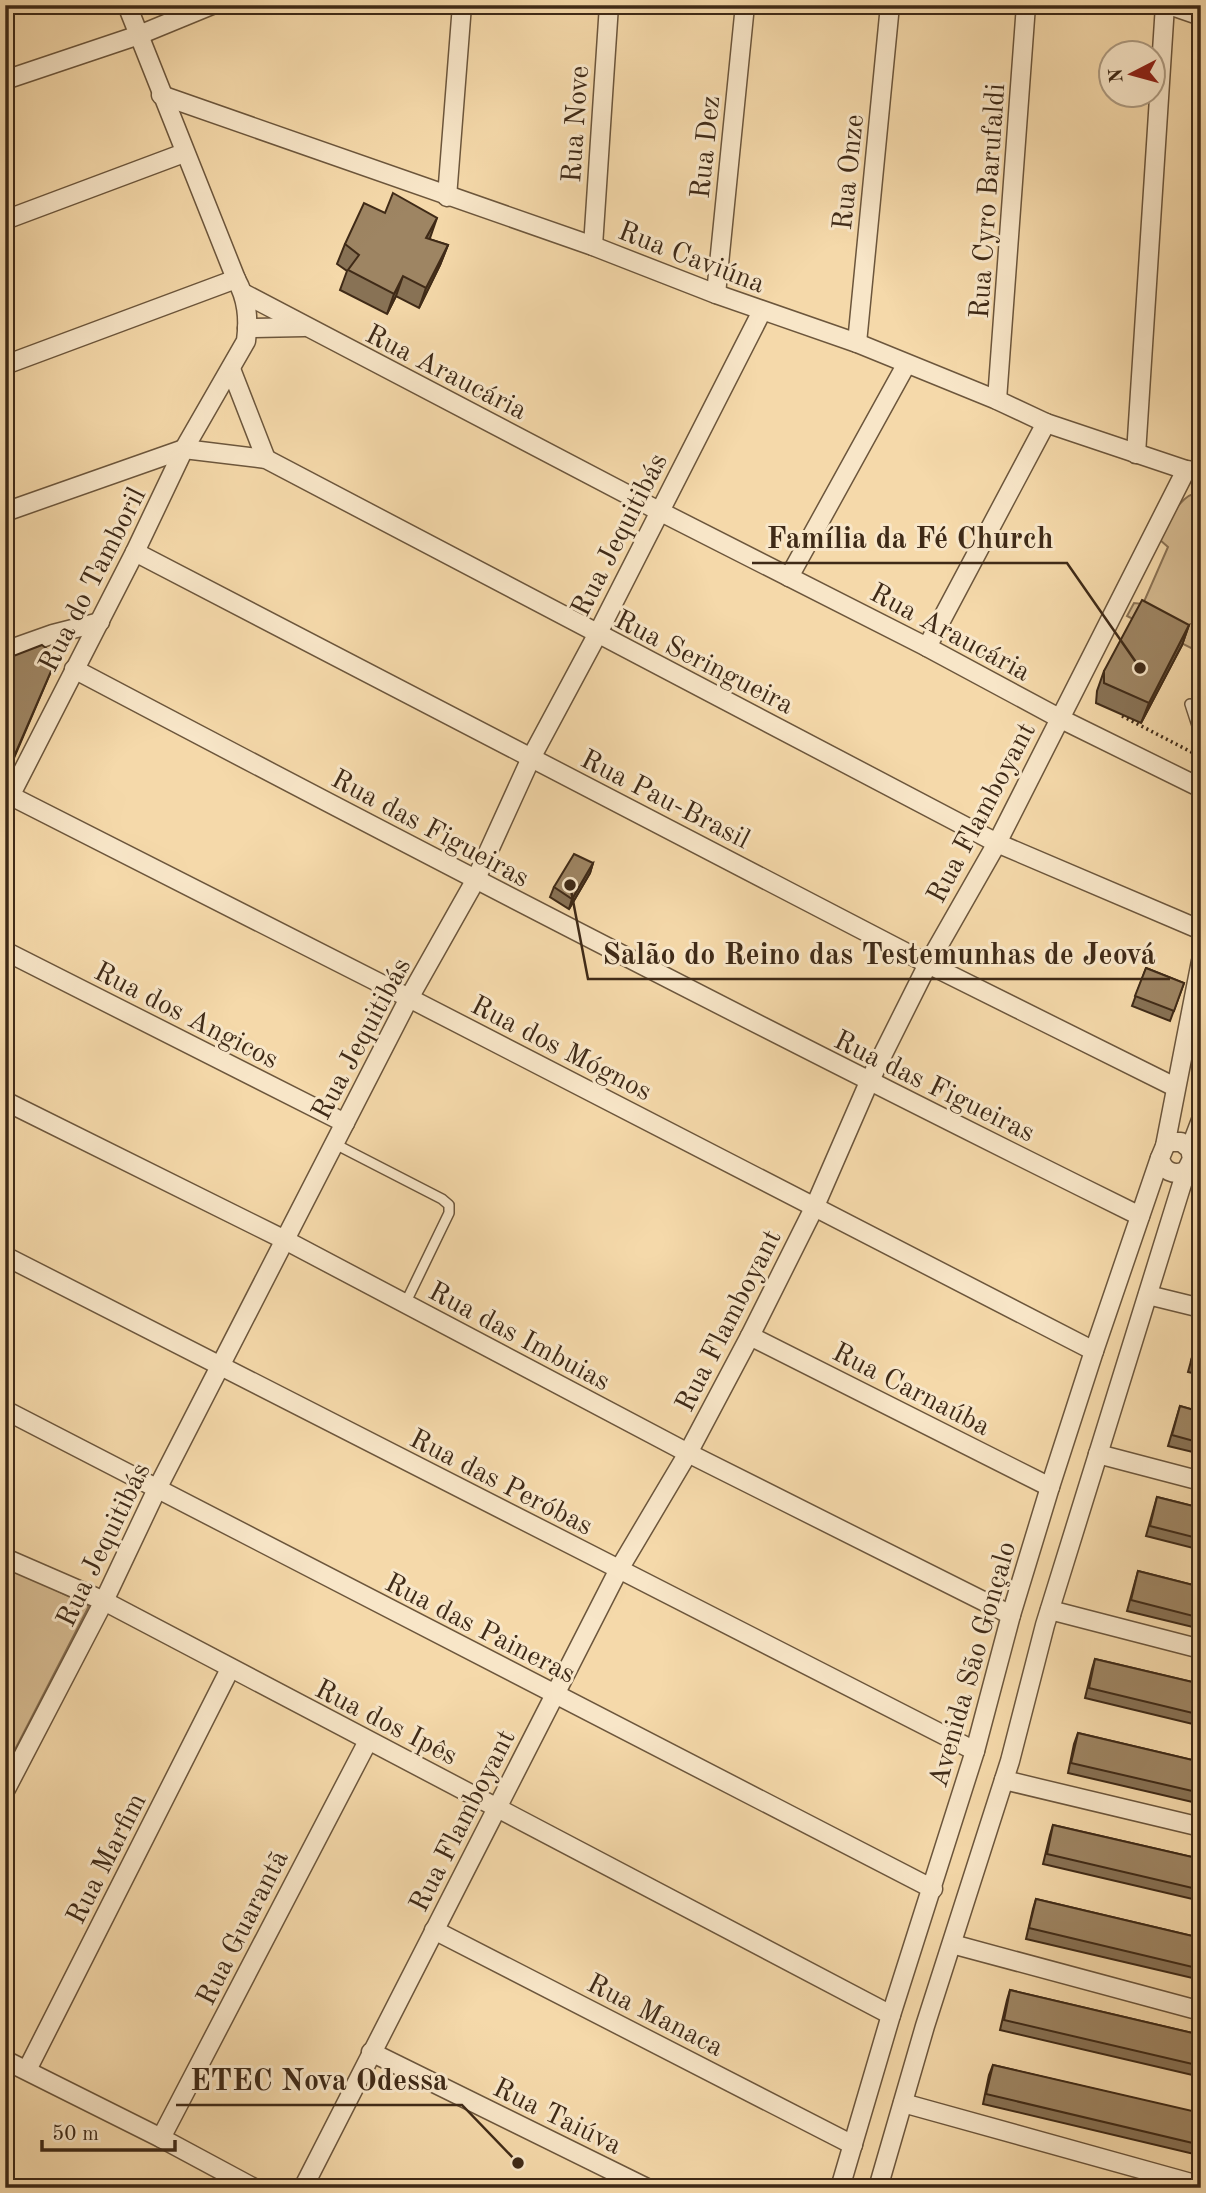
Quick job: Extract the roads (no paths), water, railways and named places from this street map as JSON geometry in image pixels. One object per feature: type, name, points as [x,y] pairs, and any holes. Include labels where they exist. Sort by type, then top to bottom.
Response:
[{"type":"street","points":[[127,5],[184,153],[240,287],[247,328]]},
{"type":"street","points":[[5,80],[139,35],[212,5]]},
{"type":"street","points":[[447,197],[462,5]]},
{"type":"street","name":"Rua Nove","points":[[593,246],[608,5]]},
{"type":"street","name":"Rua Dez","points":[[716,294],[745,5]]},
{"type":"street","name":"Rua Onze","points":[[857,344],[890,5]]},
{"type":"street","name":"Rua Cyro Barufaldi","points":[[997,400],[1026,5]]},
{"type":"street","points":[[1136,454],[1167,5],[1201,16]]},
{"type":"street","name":"Rua Caviúna","points":[[161,95],[593,246],[716,294],[857,344],[997,400],[1046,423],[1194,471]]},
{"type":"street","points":[[5,220],[184,153]]},
{"type":"street","points":[[5,365],[240,287]]},
{"type":"street","name":"Rua Araucária","points":[[240,287],[304,327],[927,647],[1059,718],[1201,788]]},
{"type":"street","name":"Rua Jequitibás","points":[[5,1791],[409,998],[475,881],[531,758],[597,635],[762,311]]},
{"type":"street","name":"Rua Araucária","points":[[247,328],[304,327]]},
{"type":"street","name":"Rua do Tamboril","points":[[7,799],[100,622],[184,449],[246,341],[247,328]]},
{"type":"street","points":[[789,577],[906,365]]},
{"type":"street","points":[[231,369],[265,459]]},
{"type":"street","points":[[927,647],[1046,423]]},
{"type":"street","points":[[5,512],[184,449]]},
{"type":"street","name":"Rua Seringueira","points":[[184,449],[265,459],[997,843],[1201,930]]},
{"type":"street","name":"Rua Flamboyant","points":[[303,2188],[618,1571],[688,1453],[750,1336],[815,1206],[869,1082],[928,964],[997,843],[1059,718],[1194,471]]},
{"type":"street","name":"Rua Pau-Brasil","points":[[135,552],[928,964],[1175,1087]]},
{"type":"street","points":[[5,650],[100,622]]},
{"type":"street","name":"Rua das Figueiras","points":[[74,669],[475,881],[869,1082],[1140,1216]]},
{"type":"street","name":"Rua dos Mógnos","points":[[7,799],[409,998],[1094,1351]]},
{"type":"street","name":"Rua dos Angicos","points":[[5,951],[345,1123]]},
{"type":"street","name":"Avenida São Gonçalo","points":[[841,2188],[891,2015],[975,1751],[1011,1615],[1050,1487],[1163,1152],[1201,961]]},
{"type":"street","name":"Rua das Imbuias","points":[[5,1101],[285,1240],[688,1453],[1011,1615]]},
{"type":"street","points":[[878,2188],[1004,1780],[1050,1610],[1147,1294],[1192,1159],[1201,1119]]},
{"type":"street","points":[[1175,1141],[1186,1144],[1192,1159],[1172,1173],[1162,1165],[1163,1152],[1175,1141]]},
{"type":"street","name":"Rua das Peróbas","points":[[5,1256],[975,1751]]},
{"type":"street","points":[[1147,1294],[1201,1308]]},
{"type":"street","name":"Rua Carnaúba","points":[[750,1336],[1050,1487]]},
{"type":"street","name":"Rua das Paineras","points":[[5,1410],[933,1889]]},
{"type":"street","points":[[1098,1454],[1201,1481]]},
{"type":"street","name":"Rua dos Ipês","points":[[5,1558],[104,1601],[891,2015]]},
{"type":"street","points":[[1050,1610],[1201,1649]]},
{"type":"street","name":"Rua Marfim","points":[[27,2070],[230,1669]]},
{"type":"street","name":"Rua Guarantã","points":[[161,2138],[368,1741]]},
{"type":"street","points":[[1004,1780],[1201,1827]]},
{"type":"street","name":"Rua Manaca","points":[[434,1930],[853,2145]]},
{"type":"street","points":[[952,1944],[1201,2011]]},
{"type":"street","name":"Rua Taiúva","points":[[371,2052],[647,2188]]},
{"type":"street","points":[[5,2060],[254,2188]]},
{"type":"street","points":[[903,2103],[1191,2183],[1201,2183]]},
{"type":"lane","points":[[1190,704],[1201,738]]},
{"type":"lane","points":[[335,1144],[449,1205],[449,1213],[405,1304]]},
{"type":"place","name":"Família da Fé Church","points":[[1140,668]]},
{"type":"place","name":"Salão do Reino das Testemunhas de Jeová","points":[[570,885]]},
{"type":"place","name":"ETEC Nova Odessa","points":[[518,2163]]}]
